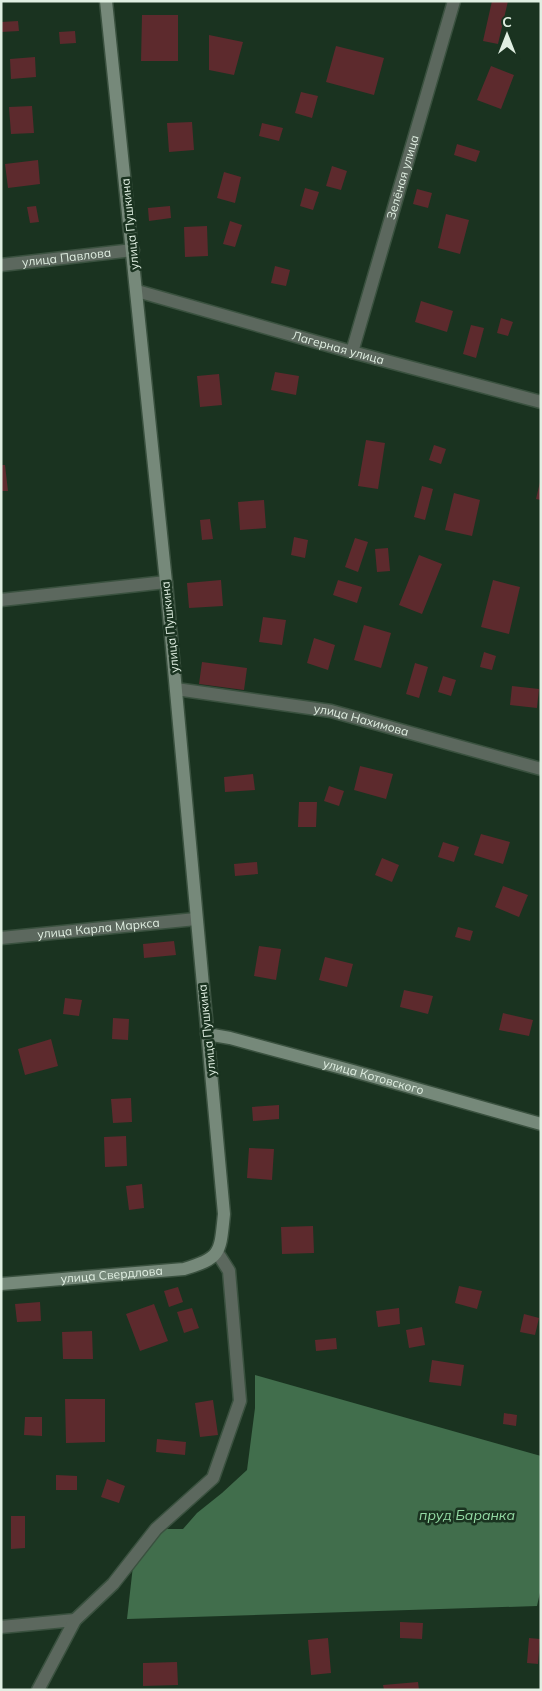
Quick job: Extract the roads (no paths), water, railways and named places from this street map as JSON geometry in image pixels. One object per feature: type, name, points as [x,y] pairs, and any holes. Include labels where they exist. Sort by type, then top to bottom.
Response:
[{"type":"main road","name":"улица Пушкина","points":[[106,1],[166,582],[224,1214],[218,1252]]},
{"type":"main road","name":"улица Котовского","points":[[207,1034],[230,1038],[541,1124]]},
{"type":"main road","name":"улица Свердлова","points":[[1,1284],[184,1268],[206,1262],[218,1252]]},
{"type":"street","name":"Зелёная улица","points":[[352,352],[454,1]]},
{"type":"street","name":"улица Павлова","points":[[1,264],[133,250]]},
{"type":"street","name":"Лагерная улица","points":[[137,291],[352,352],[541,402]]},
{"type":"street","points":[[1,600],[166,582]]},
{"type":"street","name":"улица Нахимова","points":[[176,689],[331,711],[541,769]]},
{"type":"street","name":"улица Карла Маркса","points":[[1,938],[196,919]]},
{"type":"street","points":[[38,1690],[75,1620],[114,1584],[156,1529],[213,1478],[240,1401],[229,1271],[218,1252]]},
{"type":"street","points":[[1,1627],[75,1620]]},
{"type":"water label","name":"пруд Баранка","points":[[467,1515]]}]
